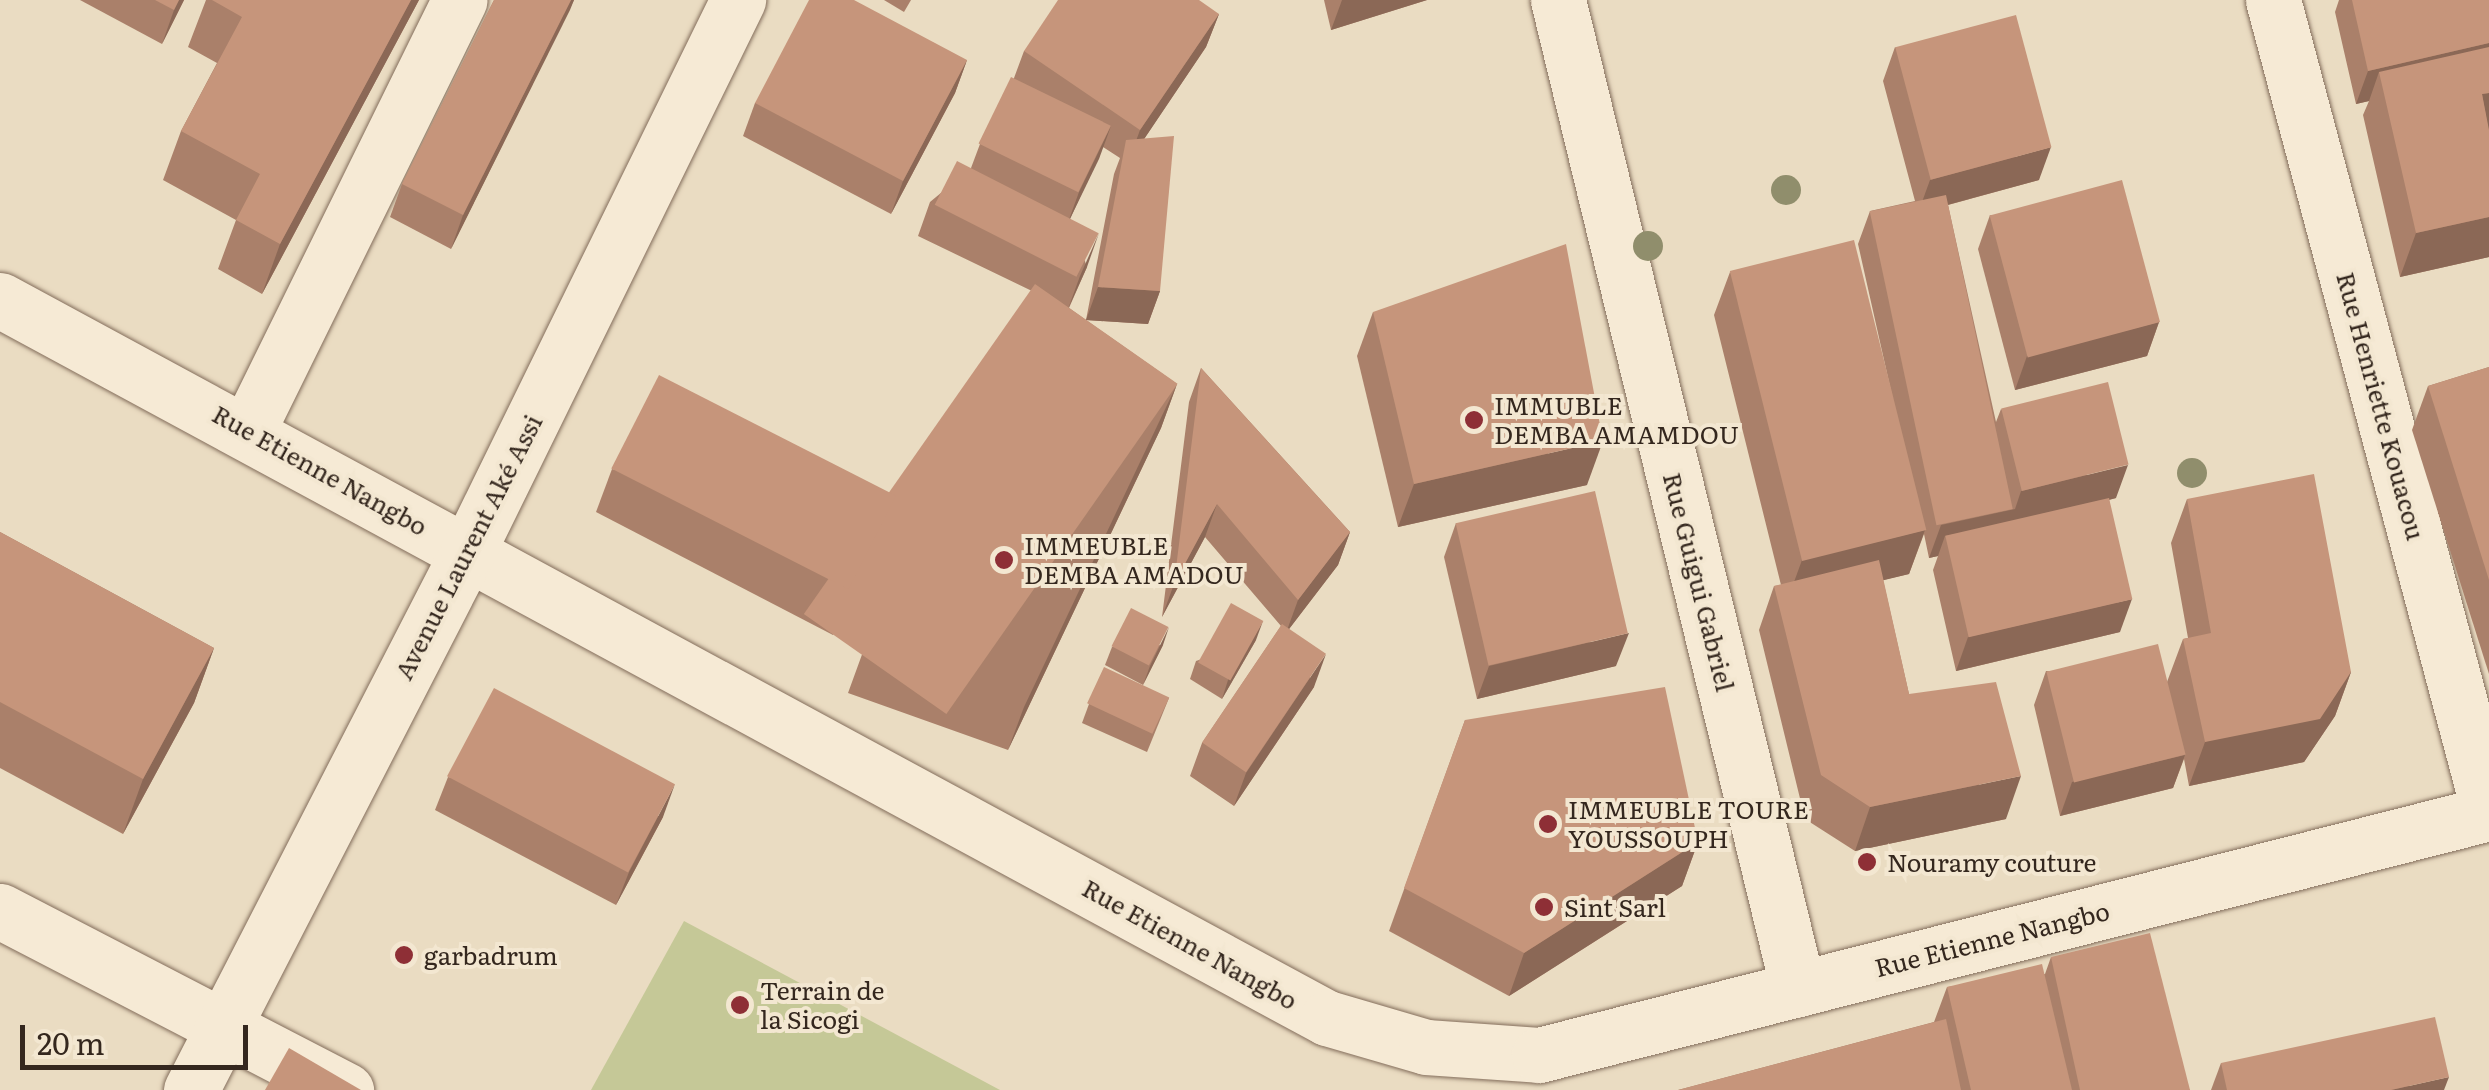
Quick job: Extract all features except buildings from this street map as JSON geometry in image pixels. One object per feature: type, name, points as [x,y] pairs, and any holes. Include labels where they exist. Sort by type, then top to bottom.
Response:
[{"type":"street","points":[[248,430],[460,0]]},
{"type":"street","name":"Avenue Laurent Aké Assi","points":[[191,1090],[468,551],[738,0]]},
{"type":"street","name":"Rue Guigui Gabriel","points":[[1558,0],[1798,989]]},
{"type":"street","name":"Rue Henriette Kouacou","points":[[2273,0],[2489,813]]},
{"type":"street","name":"Rue Etienne Nangbo","points":[[0,300],[248,430],[1419,1068],[1538,1055],[2489,813]]},
{"type":"street","points":[[0,911],[223,1030],[346,1090]]},
{"type":"green space","name":"Terrain de la Sicogi","points":[[684,921],[1000,1090],[591,1090]]},
{"type":"place","name":"IMMUBLE DEMBA AMAMDOU","points":[[1474,420]]},
{"type":"place","name":"IMMEUBLE DEMBA AMADOU","points":[[1004,560]]},
{"type":"place","name":"IMMEUBLE TOURE YOUSSOUPH","points":[[1548,824]]},
{"type":"place","name":"Nouramy couture","points":[[1867,862]]},
{"type":"place","name":"Sint Sarl","points":[[1544,907]]},
{"type":"place","name":"garbadrum","points":[[404,955]]},
{"type":"place","name":"Terrain de la Sicogi","points":[[740,1005]]}]
